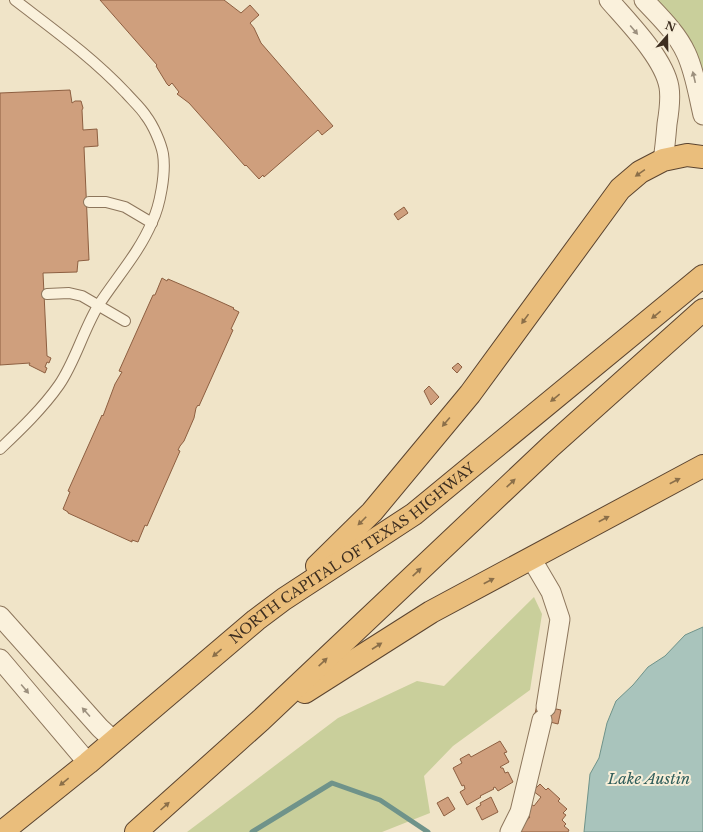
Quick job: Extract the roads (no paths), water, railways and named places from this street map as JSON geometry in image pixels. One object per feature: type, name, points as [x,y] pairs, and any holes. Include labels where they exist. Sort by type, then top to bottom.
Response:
[{"type":"highway","points":[[284,599],[372,512],[470,394],[620,189],[640,172],[663,160],[687,155],[703,157]]},
{"type":"highway","name":"NORTH CAPITAL OF TEXAS HIGHWAY","points":[[2,832],[88,763],[113,740],[256,620],[284,599],[414,514],[703,276]]},
{"type":"highway","points":[[136,832],[261,720],[551,446],[703,310]]},
{"type":"highway","points":[[261,720],[431,612],[703,466]]},
{"type":"street","points":[[609,0],[638,34],[665,76],[670,104],[667,140],[663,160]]},
{"type":"street","points":[[644,0],[674,34],[686,52],[693,71],[703,115]]},
{"type":"street","points":[[510,832],[520,812],[544,713],[560,619],[551,592],[532,558]]},
{"type":"street","points":[[0,616],[100,728],[113,740]]},
{"type":"street","points":[[0,659],[88,763]]},
{"type":"lane","points":[[0,449],[20,430],[60,384],[85,329],[98,307],[135,253],[152,223],[159,205],[163,177],[163,154],[156,133],[147,116],[112,78],[78,48],[15,0]]},
{"type":"lane","points":[[89,202],[106,202],[125,207],[152,223]]},
{"type":"lane","points":[[47,294],[69,293],[82,296],[98,307],[124,321]]},
{"type":"water","name":"Lake Austin","points":[[703,627],[703,832],[584,832],[590,774],[599,758],[607,723],[616,701],[633,685],[648,667],[665,656],[685,635]]},
{"type":"waterway","points":[[252,832],[332,783],[380,800],[428,832]]}]
